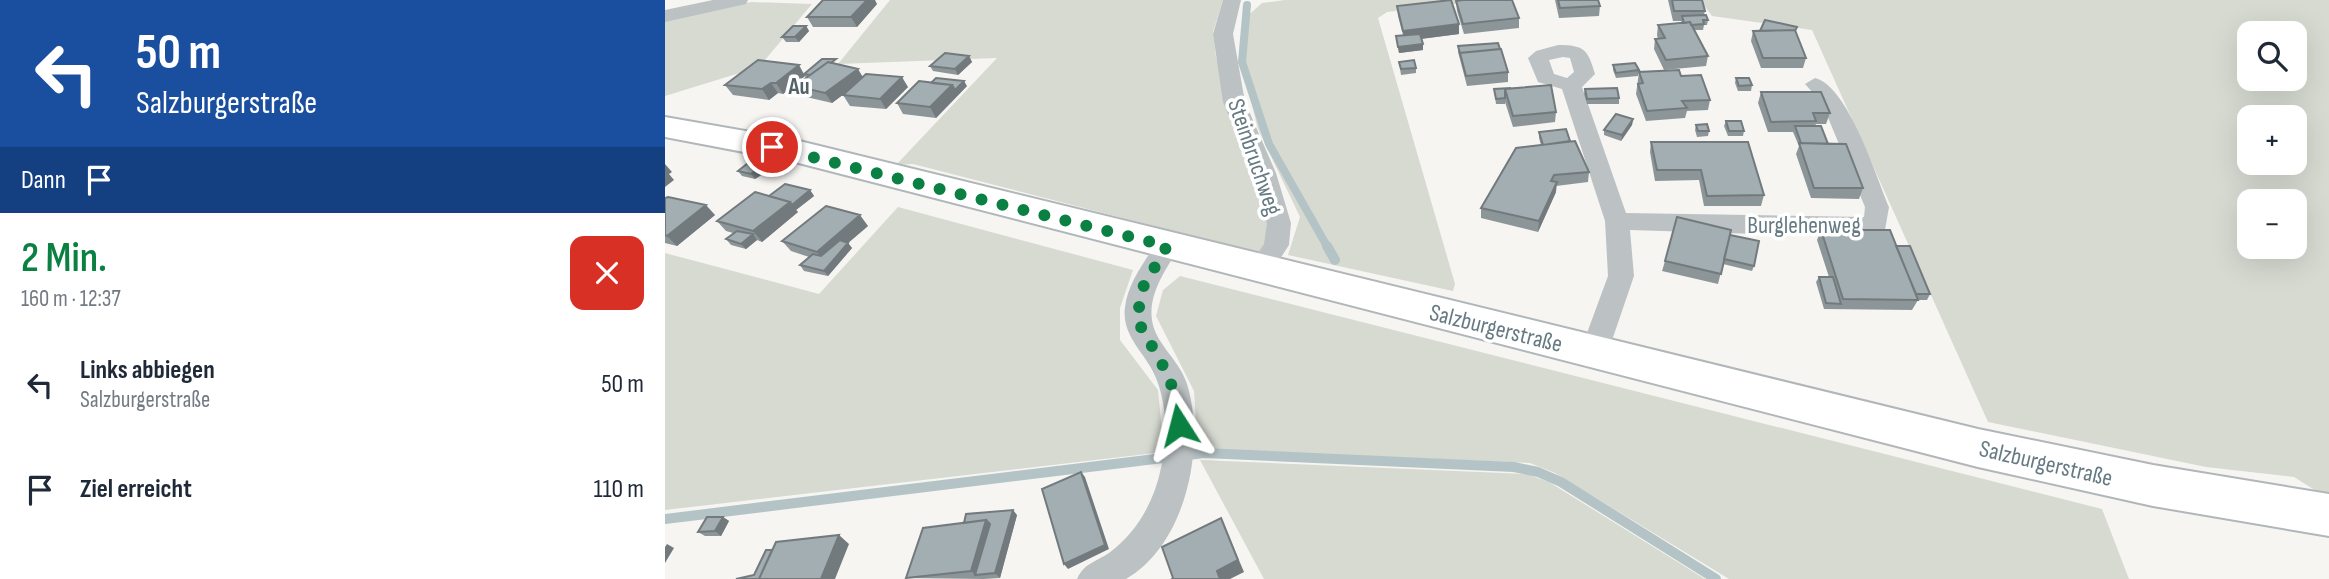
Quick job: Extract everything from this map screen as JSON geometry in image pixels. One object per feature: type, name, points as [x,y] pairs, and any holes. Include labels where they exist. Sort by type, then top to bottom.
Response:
[{"type":"main road","name":"Salzburgerstraße","points":[[665,128],[790,150],[1167,246],[1267,258],[1599,337],[2117,480],[2233,502],[2329,515]]},
{"type":"street","points":[[665,16],[739,0]]},
{"type":"street","name":"Steinbruchweg","points":[[1231,0],[1223,34],[1234,102],[1273,199],[1279,223],[1267,258]]},
{"type":"street","name":"Burglehenweg","points":[[1617,221],[1853,229],[1876,224],[1877,207],[1832,100],[1815,84]]},
{"type":"street","points":[[1571,85],[1617,221],[1621,276],[1599,337]]},
{"type":"street","points":[[1094,579],[1107,574],[1143,543],[1163,517],[1176,473],[1178,410],[1170,378],[1137,320],[1142,289],[1167,246]]},
{"type":"shaded area","points":[[890,0],[1223,0],[1213,32],[1216,57],[1271,218],[1268,245],[1258,253],[913,164],[896,165],[997,58],[838,64]]},
{"type":"shaded area","points":[[1285,0],[1489,0],[1387,12],[1378,18],[1455,284],[1453,291],[1288,255],[1300,217],[1258,129],[1241,61],[1244,19],[1262,3]]},
{"type":"shaded area","points":[[1700,0],[2329,0],[2329,499],[2294,477],[2206,467],[1988,422],[1812,30],[1712,16]]},
{"type":"shaded area","points":[[751,2],[812,4],[759,67],[665,96],[665,18]]},
{"type":"shaded area","points":[[898,207],[1133,270],[1120,308],[1120,340],[1158,390],[1164,452],[665,510],[665,253],[819,294]]},
{"type":"shaded area","points":[[1180,276],[2102,509],[2129,579],[1729,579],[1555,473],[1530,463],[1198,449],[1194,391],[1156,316],[1163,290]]},
{"type":"shaded area","points":[[1200,460],[1526,474],[1549,482],[1705,579],[1264,579]]},
{"type":"building","points":[[823,0],[867,0],[851,17],[807,17]]},
{"type":"building","points":[[1451,0],[1459,24],[1403,31],[1397,6]]},
{"type":"building","points":[[1512,0],[1519,18],[1463,24],[1456,1]]},
{"type":"building","points":[[1558,0],[1598,0],[1600,6],[1560,8]]},
{"type":"building","points":[[1672,0],[1702,0],[1705,11],[1674,11]]},
{"type":"building","points":[[1706,15],[1708,20],[1703,20],[1704,24],[1691,25],[1690,22],[1684,23],[1682,16]]},
{"type":"building","points":[[1765,20],[1797,27],[1795,31],[1760,31]]},
{"type":"building","points":[[1690,22],[1708,56],[1666,60],[1655,39],[1665,38],[1658,25]]},
{"type":"building","points":[[793,26],[806,26],[795,37],[782,37]]},
{"type":"building","points":[[1795,30],[1806,58],[1763,58],[1753,31]]},
{"type":"building","points":[[1420,34],[1423,44],[1398,47],[1396,36]]},
{"type":"building","points":[[1498,43],[1500,49],[1460,53],[1461,57],[1458,46]]},
{"type":"building","points":[[1501,49],[1508,72],[1466,76],[1460,53]]},
{"type":"building","points":[[945,53],[969,56],[955,69],[930,66]]},
{"type":"building","points":[[822,59],[836,59],[810,75],[804,74]]},
{"type":"building","points":[[758,60],[799,65],[776,83],[762,89],[725,85]]},
{"type":"building","points":[[1414,60],[1416,68],[1401,69],[1399,62]]},
{"type":"building","points":[[828,62],[858,69],[825,93],[795,86]]},
{"type":"building","points":[[1635,63],[1639,70],[1616,73],[1613,65]]},
{"type":"building","points":[[1679,70],[1681,76],[1701,75],[1710,100],[1682,101],[1687,108],[1647,111],[1638,84],[1643,83],[1639,72]]},
{"type":"building","points":[[866,74],[902,77],[880,99],[843,95]]},
{"type":"building","points":[[936,78],[964,81],[955,90],[952,85],[931,83]]},
{"type":"building","points":[[1736,78],[1749,78],[1752,85],[1739,86]]},
{"type":"building","points":[[919,81],[952,85],[930,107],[897,103]]},
{"type":"building","points":[[1551,85],[1556,112],[1513,116],[1505,89]]},
{"type":"building","points":[[1511,88],[1505,89],[1505,98],[1496,99],[1494,89]]},
{"type":"building","points":[[1617,88],[1619,98],[1587,99],[1585,89]]},
{"type":"building","points":[[1761,92],[1821,92],[1830,113],[1813,113],[1816,121],[1771,122]]},
{"type":"building","points":[[1616,114],[1633,119],[1622,135],[1604,130]]},
{"type":"building","points":[[1726,121],[1741,121],[1744,131],[1729,131]]},
{"type":"building","points":[[1707,124],[1709,131],[1698,131],[1696,125]]},
{"type":"building","points":[[1795,126],[1821,126],[1828,144],[1801,143]]},
{"type":"building","points":[[1566,129],[1570,141],[1543,145],[1539,132]]},
{"type":"building","points":[[1575,141],[1589,172],[1554,175],[1551,181],[1557,182],[1539,221],[1481,208],[1516,148]]},
{"type":"building","points":[[1651,142],[1748,142],[1764,195],[1707,196],[1701,170],[1657,170]]},
{"type":"building","points":[[1799,143],[1846,144],[1863,188],[1814,188]]},
{"type":"building","points":[[748,163],[761,166],[751,174],[738,171]]},
{"type":"building","points":[[785,184],[810,190],[792,205],[769,196]]},
{"type":"building","points":[[755,192],[790,202],[753,231],[717,221]]},
{"type":"building","points":[[665,198],[706,205],[667,236]]},
{"type":"building","points":[[826,206],[860,215],[817,252],[782,241]]},
{"type":"building","points":[[1677,217],[1731,230],[1721,274],[1665,261]]},
{"type":"building","points":[[1821,230],[1890,230],[1918,300],[1843,299]]},
{"type":"building","points":[[737,231],[753,234],[741,244],[726,239]]},
{"type":"building","points":[[1730,235],[1759,241],[1754,266],[1724,259]]},
{"type":"building","points":[[840,240],[848,243],[824,271],[800,265],[813,254],[821,256]]},
{"type":"building","points":[[1896,246],[1910,246],[1930,294],[1916,294]]},
{"type":"building","points":[[1819,277],[1833,277],[1841,304],[1826,303]]},
{"type":"building","points":[[1081,472],[1105,545],[1064,564],[1042,489]]},
{"type":"building","points":[[1013,510],[995,573],[975,575],[990,524],[986,520],[964,523],[966,514]]},
{"type":"building","points":[[707,517],[723,517],[715,531],[698,532]]},
{"type":"building","points":[[1221,518],[1238,560],[1217,571],[1220,579],[1172,579],[1162,547]]},
{"type":"building","points":[[986,520],[971,571],[906,578],[923,528]]},
{"type":"building","points":[[839,535],[821,579],[759,579],[776,542]]},
{"type":"building","points":[[766,550],[772,550],[759,579],[736,579],[754,575]]},
{"type":"waterway","points":[[1247,5],[1242,62],[1269,144],[1328,248]]},
{"type":"waterway","points":[[1327,246],[1335,260]]},
{"type":"waterway","points":[[665,519],[1204,453],[1514,467],[1538,472],[1561,482],[1716,579]]},
{"type":"district","name":"Au","points":[[799,86]]},
{"type":"route","points":[[772,147],[1167,246],[1142,289],[1137,320],[1170,378],[1179,425]]}]
